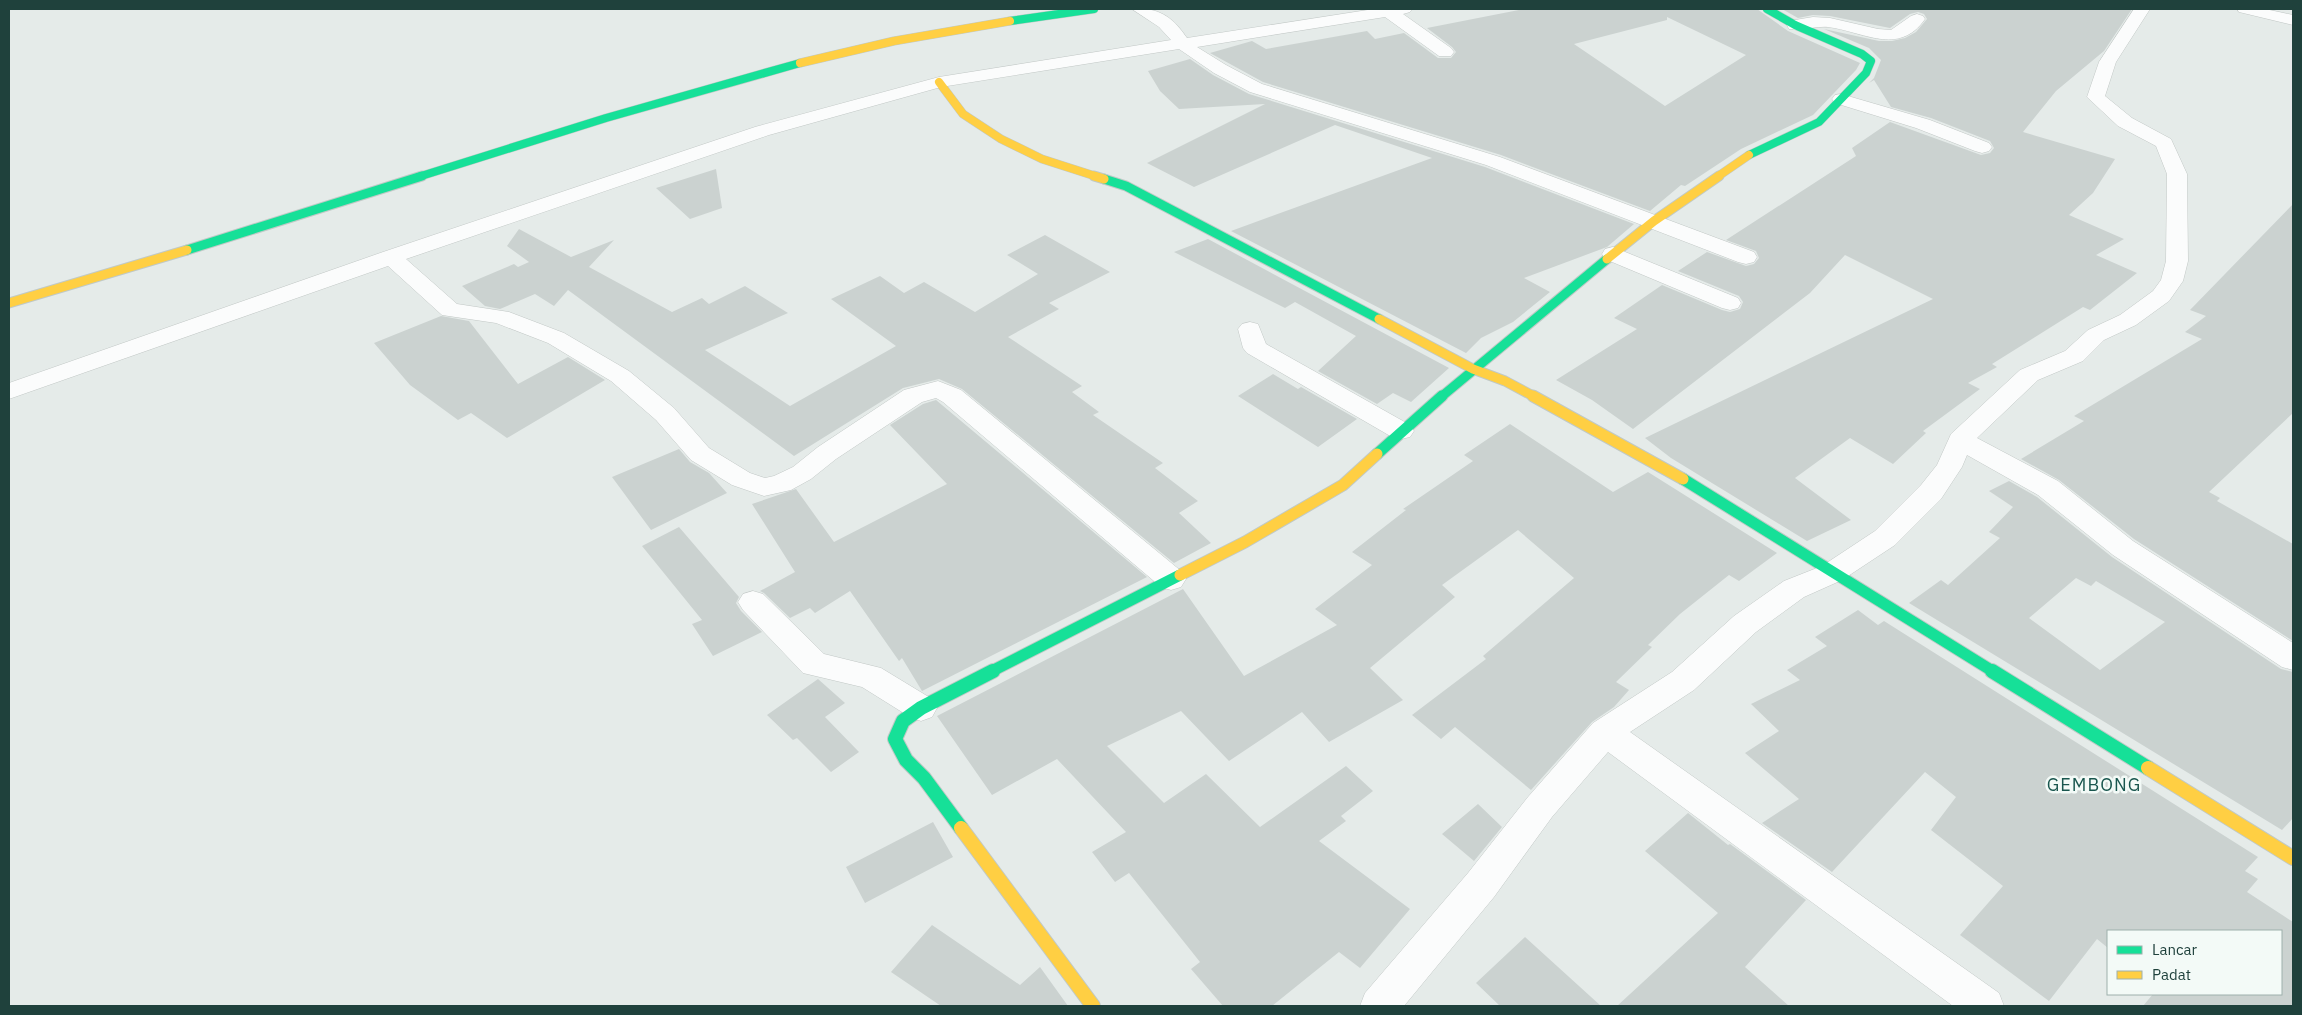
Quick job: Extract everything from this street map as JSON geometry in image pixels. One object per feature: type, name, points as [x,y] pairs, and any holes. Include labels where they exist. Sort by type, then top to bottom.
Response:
[{"type":"street","points":[[9,303],[325,208],[623,113],[776,70],[868,46],[950,30],[1087,9]]},
{"type":"street","points":[[1140,9],[1159,17],[1180,41],[1220,69],[1256,88],[1493,161],[1746,257]]},
{"type":"street","points":[[1093,1006],[924,778],[906,760],[895,739],[903,721],[921,708],[1245,542],[1343,485],[1401,431],[1654,221],[1749,155],[1819,122],[1866,73],[1871,61],[1862,54],[1795,25],[1768,9]]},
{"type":"street","points":[[1379,1006],[1481,885],[1540,807],[1605,732],[1682,681],[1745,624],[1787,594],[1832,573],[1885,538],[1931,492],[1949,467],[1960,440],[2029,375],[2074,356],[2096,335],[2128,320],[2161,296],[2172,281],[2177,261],[2177,174],[2164,143],[2125,122],[2096,97],[2098,80],[2125,32],[2142,9]]},
{"type":"street","points":[[2245,9],[2293,20]]},
{"type":"street","points":[[9,391],[391,257],[762,131],[939,82],[1180,41],[1396,10],[1445,52]]},
{"type":"street","points":[[1795,25],[1826,21],[1879,34],[1892,35],[1904,29],[1917,18]]},
{"type":"street","points":[[939,82],[963,114],[1000,139],[1042,159],[1126,186],[1473,370],[1505,382],[1665,468],[2293,858]]},
{"type":"street","points":[[1841,99],[1922,124],[1982,146]]},
{"type":"street","points":[[1613,254],[1730,303]]},
{"type":"street","points":[[391,257],[450,310],[501,317],[556,338],[620,376],[665,414],[700,454],[741,479],[764,487],[781,484],[802,474],[827,453],[913,396],[938,389],[952,396],[1172,579]]},
{"type":"street","points":[[1250,329],[1255,348],[1401,431]]},
{"type":"street","points":[[1960,440],[2048,488],[2124,548],[2293,658]]},
{"type":"street","points":[[753,602],[814,664],[870,678],[921,708]]},
{"type":"street","points":[[1605,732],[1985,1006]]},
{"type":"building","points":[[1524,9],[1757,9],[1788,31],[1860,63],[1856,70],[1813,115],[1741,149],[1685,186],[1681,185],[1650,211],[1501,155],[1263,82],[1210,53],[1252,41],[1266,49],[1367,31],[1375,39],[1404,33],[1438,58],[1451,58],[1456,52],[1452,47],[1427,28]],"holes":[[[1667,17],[1746,55],[1665,106],[1574,44],[1667,20]]]},
{"type":"building","points":[[1782,9],[2132,9],[2104,51],[2056,91],[2023,132],[2115,159],[2093,193],[2069,215],[2124,239],[2096,255],[2137,273],[2090,310],[2083,307],[1992,364],[1997,367],[1968,383],[1980,389],[1923,431],[1926,433],[1893,464],[1850,438],[1795,478],[1851,520],[1807,541],[1671,458],[1645,438],[1933,299],[1845,255],[1810,293],[1633,429],[1592,400],[1556,380],[1637,329],[1614,318],[1662,285],[1722,310],[1730,312],[1740,309],[1743,302],[1739,296],[1678,271],[1707,252],[1746,266],[1754,264],[1759,258],[1756,251],[1726,240],[1856,156],[1852,148],[1890,122],[1981,155],[1990,153],[1994,148],[1990,141],[1931,118],[1891,107],[1874,80],[1869,83],[1874,78],[1881,60],[1869,48],[1824,29],[1879,41],[1892,41],[1905,38],[1916,32],[1927,19],[1924,14],[1918,12],[1910,14],[1890,28],[1830,16],[1813,15],[1798,18]]},
{"type":"building","points":[[1190,59],[1213,75],[1249,94],[1485,167],[1634,224],[1607,247],[1524,278],[1550,292],[1513,322],[1481,338],[1466,353],[1231,231],[1432,158],[1335,125],[1194,187],[1147,163],[1265,104],[1179,109],[1160,91],[1148,71]]},
{"type":"building","points":[[716,169],[722,208],[690,219],[656,188]]},
{"type":"building","points":[[2293,204],[2293,413],[2209,492],[2220,498],[2217,501],[2293,544],[2293,641],[2134,539],[2059,480],[2021,459],[2084,421],[2074,416],[2202,339],[2185,332],[2206,316],[2190,310]]},
{"type":"building","points":[[519,229],[571,257],[614,240],[589,267],[672,312],[702,298],[709,304],[745,286],[788,313],[705,350],[790,406],[896,346],[831,299],[880,276],[904,293],[924,282],[975,312],[1038,274],[1007,255],[1045,235],[1110,272],[1049,303],[1059,309],[1008,337],[1082,386],[1072,392],[1099,412],[1093,415],[1163,463],[1155,468],[1198,501],[1179,513],[1211,543],[1174,563],[962,389],[939,379],[903,388],[794,456],[568,290],[554,306],[535,294],[500,309],[485,306],[462,286],[514,264],[518,267],[529,262],[507,246]]},
{"type":"building","points":[[1208,239],[1449,368],[1411,402],[1393,393],[1377,404],[1318,371],[1356,336],[1295,302],[1285,308],[1174,252]]},
{"type":"building","points":[[441,316],[469,321],[518,384],[568,357],[605,380],[507,438],[471,413],[458,420],[410,385],[374,343]]},
{"type":"building","points":[[1273,374],[1298,389],[1301,387],[1357,419],[1318,447],[1238,396]]},
{"type":"building","points":[[936,400],[1147,577],[922,691],[902,658],[899,661],[850,591],[815,613],[810,608],[790,618],[760,591],[795,572],[752,504],[796,489],[834,542],[947,484],[890,425],[923,404]]},
{"type":"building","points":[[1510,424],[1613,492],[1648,472],[1777,553],[1739,581],[1729,575],[1680,614],[1648,645],[1652,647],[1616,682],[1629,690],[1614,707],[1592,722],[1531,790],[1455,727],[1441,739],[1412,715],[1486,659],[1483,656],[1574,578],[1518,530],[1442,585],[1455,597],[1370,668],[1403,700],[1329,742],[1302,712],[1229,761],[1181,711],[1107,746],[1164,803],[1206,774],[1260,827],[1346,766],[1373,791],[1341,816],[1346,821],[1319,841],[1410,909],[1360,968],[1339,952],[1272,1006],[1223,1006],[1191,969],[1200,962],[1129,873],[1115,882],[1092,852],[1126,832],[1057,759],[992,795],[937,716],[1183,589],[1244,676],[1337,625],[1315,609],[1372,565],[1352,552],[1406,510],[1403,509],[1473,461],[1464,455]]},
{"type":"building","points":[[679,449],[690,462],[709,473],[727,493],[651,530],[612,477]]},
{"type":"building","points":[[2009,481],[2037,497],[2112,557],[2281,669],[2293,672],[2293,818],[2282,830],[1909,603],[1941,580],[1948,585],[2000,538],[1989,532],[2013,507],[1989,491]],"holes":[[[2076,578],[2091,586],[2096,581],[2165,622],[2100,670],[2029,618]]]},
{"type":"building","points":[[679,527],[739,597],[736,603],[741,611],[762,632],[713,656],[692,624],[702,620],[642,546]]},
{"type":"building","points":[[1858,610],[1878,625],[1884,621],[2258,857],[2245,871],[2258,879],[2247,892],[2293,922],[2293,1006],[2143,1006],[2152,995],[2282,995],[2282,930],[2107,930],[2107,947],[2097,939],[2049,1001],[1960,935],[2003,886],[1931,830],[1956,797],[1925,772],[1832,872],[1762,823],[1799,799],[1745,753],[1779,731],[1751,704],[1800,680],[1787,670],[1827,646],[1815,637]]},
{"type":"building","points":[[818,679],[845,703],[825,717],[859,752],[831,772],[797,738],[793,740],[767,715]]},
{"type":"building","points":[[1478,804],[1502,827],[1474,861],[1442,834]]},
{"type":"building","points":[[1688,813],[1728,845],[1730,844],[1806,900],[1745,967],[1789,1006],[1617,1006],[1718,913],[1645,851]]},
{"type":"building","points":[[933,822],[953,857],[865,903],[846,867]]},
{"type":"building","points":[[932,925],[1020,985],[1040,967],[1068,1006],[941,1006],[891,972]]},
{"type":"building","points":[[1525,937],[1601,1006],[1500,1006],[1476,983]]},
{"type":"traffic: fast","points":[[1010,21],[1094,9]]},
{"type":"traffic: fast","points":[[1749,155],[1819,122],[1866,73],[1871,61],[1862,54],[1795,25],[1767,9]]},
{"type":"traffic: fast","points":[[187,250],[606,118],[800,63]]},
{"type":"traffic: fast","points":[[1104,179],[1126,186],[1379,319]]},
{"type":"traffic: fast","points":[[1377,454],[1473,369],[1607,259]]},
{"type":"traffic: fast","points":[[1683,479],[2148,768]]},
{"type":"traffic: fast","points":[[961,828],[924,778],[906,760],[895,739],[903,721],[921,708],[1180,575]]},
{"type":"traffic: slow","points":[[800,63],[894,41],[1010,21]]},
{"type":"traffic: slow","points":[[939,82],[963,114],[1001,139],[1042,159],[1104,179]]},
{"type":"traffic: slow","points":[[1607,259],[1654,221],[1749,155]]},
{"type":"traffic: slow","points":[[9,303],[187,250]]},
{"type":"traffic: slow","points":[[1379,319],[1473,369],[1505,381],[1683,479]]},
{"type":"traffic: slow","points":[[1180,575],[1245,542],[1343,485],[1377,454]]},
{"type":"traffic: slow","points":[[2148,768],[2293,858]]},
{"type":"traffic: slow","points":[[961,828],[1093,1006]]},
{"type":"district","name":"GEMBONG","points":[[2094,784]]}]
